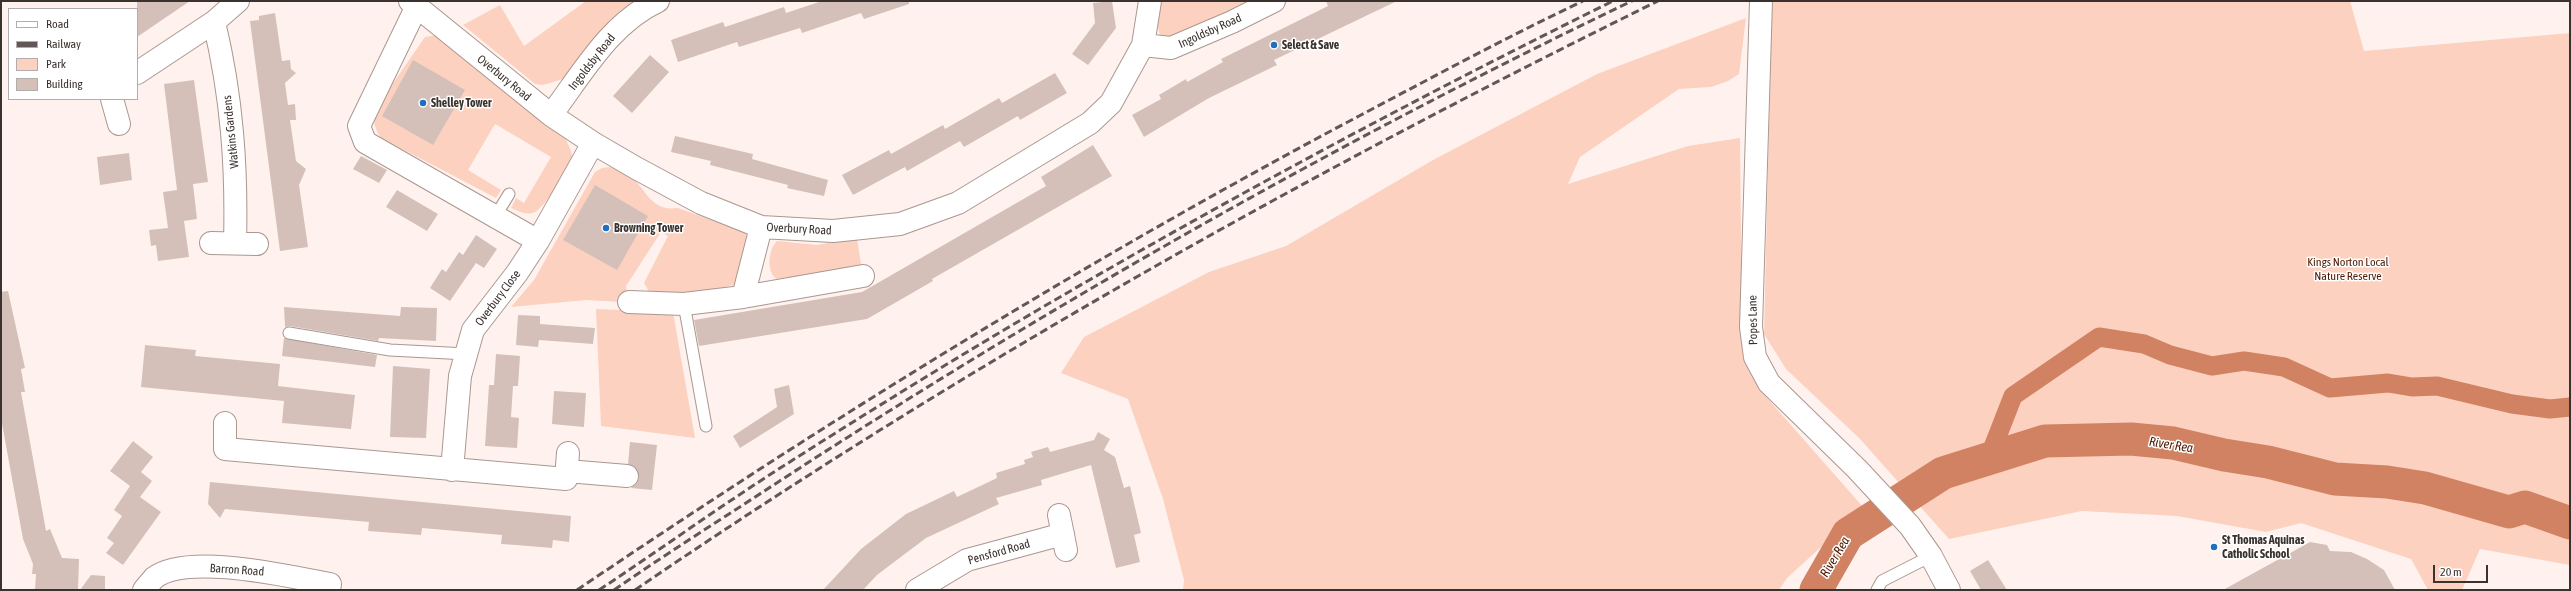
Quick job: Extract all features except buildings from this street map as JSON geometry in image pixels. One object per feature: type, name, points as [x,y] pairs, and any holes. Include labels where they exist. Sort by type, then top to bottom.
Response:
[{"type":"street","points":[[138,72],[214,22],[238,1]]},
{"type":"street","name":"Ingoldsby Road","points":[[551,115],[611,36],[644,8],[658,1]]},
{"type":"street","name":"Overbury Road","points":[[414,4],[551,115],[593,143],[701,203],[761,227],[833,231],[900,224],[958,203],[1090,123],[1111,103],[1143,45],[1150,1]]},
{"type":"street","name":"Ingoldsby Road","points":[[1143,45],[1171,48],[1232,22],[1274,1]]},
{"type":"street","name":"Popes Lane","points":[[1761,1],[1751,326],[1753,348],[1759,367],[1769,383],[1867,480],[1906,521],[1926,550],[1949,590]]},
{"type":"street","points":[[414,4],[358,126],[365,142],[538,242]]},
{"type":"street","name":"Watkins Gardens","points":[[214,22],[222,56],[234,135],[235,243]]},
{"type":"street","points":[[112,100],[119,124]]},
{"type":"street","name":"Overbury Close","points":[[452,470],[460,376],[473,330],[517,273],[538,242],[593,143]]},
{"type":"street","points":[[743,297],[761,227]]},
{"type":"street","points":[[211,243],[257,244]]},
{"type":"street","points":[[629,302],[684,304],[743,297],[863,276]]},
{"type":"street","points":[[225,423],[225,449],[566,479],[568,462],[627,476]]},
{"type":"street","name":"Pensford Road","points":[[917,590],[967,560],[1063,533]]},
{"type":"street","name":"Barron Road","points":[[144,590],[155,578],[172,570],[192,567],[260,571],[330,584],[329,590]]},
{"type":"lane","points":[[495,217],[509,194]]},
{"type":"lane","points":[[684,304],[706,426]]},
{"type":"lane","points":[[290,333],[390,350],[467,354]]},
{"type":"lane","points":[[1876,590],[1882,581],[1926,550]]},
{"type":"green space","points":[[586,1],[637,1],[593,41],[563,79],[543,85],[535,84],[463,25],[500,5],[524,46]]},
{"type":"green space","points":[[1161,1],[1259,1],[1174,41],[1161,39],[1157,24]]},
{"type":"green space","name":"Kings Norton Local Nature Reserve","points":[[1772,1],[2350,1],[2364,51],[2570,33],[2570,565],[2480,549],[2462,590],[2428,590],[2411,559],[2301,523],[2266,532],[2177,516],[2082,511],[1949,539],[1860,439],[1786,369],[1764,334]]},
{"type":"green space","points":[[1746,18],[1739,74],[1728,81],[1711,87],[1679,89],[1580,157],[1568,184],[1688,146],[1740,138],[1742,349],[1760,390],[1864,508],[1787,578],[1779,590],[1183,590],[1184,580],[1163,499],[1128,399],[1061,373],[1084,337],[1209,272],[1286,246],[1433,160],[1597,74]]},
{"type":"green space","points":[[437,35],[565,137],[572,155],[571,160],[563,176],[551,194],[540,209],[535,212],[520,212],[511,208],[516,198],[524,203],[551,157],[495,124],[468,170],[501,190],[496,198],[381,138],[378,134],[374,118],[378,105],[425,37]]},
{"type":"green space","points":[[610,167],[630,176],[655,203],[661,207],[678,208],[744,232],[748,237],[740,283],[693,296],[651,295],[644,283],[668,236],[661,232],[626,286],[627,294],[621,302],[586,300],[511,307],[534,280],[595,172],[602,168]]},
{"type":"green space","points":[[857,238],[862,271],[789,284],[788,277],[777,279],[771,272],[770,255],[777,241],[817,245]]},
{"type":"green space","points":[[596,309],[673,312],[695,438],[601,426]]},
{"type":"waterway","points":[[1988,460],[2013,396],[2099,337],[2144,344],[2170,355],[2212,366],[2244,361],[2284,367],[2330,388],[2388,383],[2412,387],[2437,386],[2512,404],[2550,409],[2570,407]]},
{"type":"waterway","name":"River Rea","points":[[1816,590],[1848,534],[1943,473],[2045,441],[2131,439],[2173,443],[2224,455],[2268,462],[2335,479],[2387,482],[2425,488],[2509,512],[2525,507],[2570,523]]},
{"type":"railway","points":[[577,590],[672,526],[864,403],[962,342],[1158,226],[1258,170],[1470,57],[1583,1]]},
{"type":"railway","points":[[599,590],[785,465],[987,340],[1089,280],[1297,164],[1507,54],[1613,1]]},
{"type":"railway","points":[[614,590],[653,563],[876,419],[981,354],[1194,229],[1411,111],[1632,1]]},
{"type":"railway","points":[[635,590],[758,508],[882,429],[1008,352],[1136,278],[1264,205],[1395,135],[1658,1]]},
{"type":"place","name":"Select & Save","points":[[1274,45]]},
{"type":"place","name":"Shelley Tower","points":[[423,103]]},
{"type":"place","name":"Browning Tower","points":[[606,228]]},
{"type":"place","name":"St Thomas Aquinas Catholic School","points":[[2214,547]]}]
